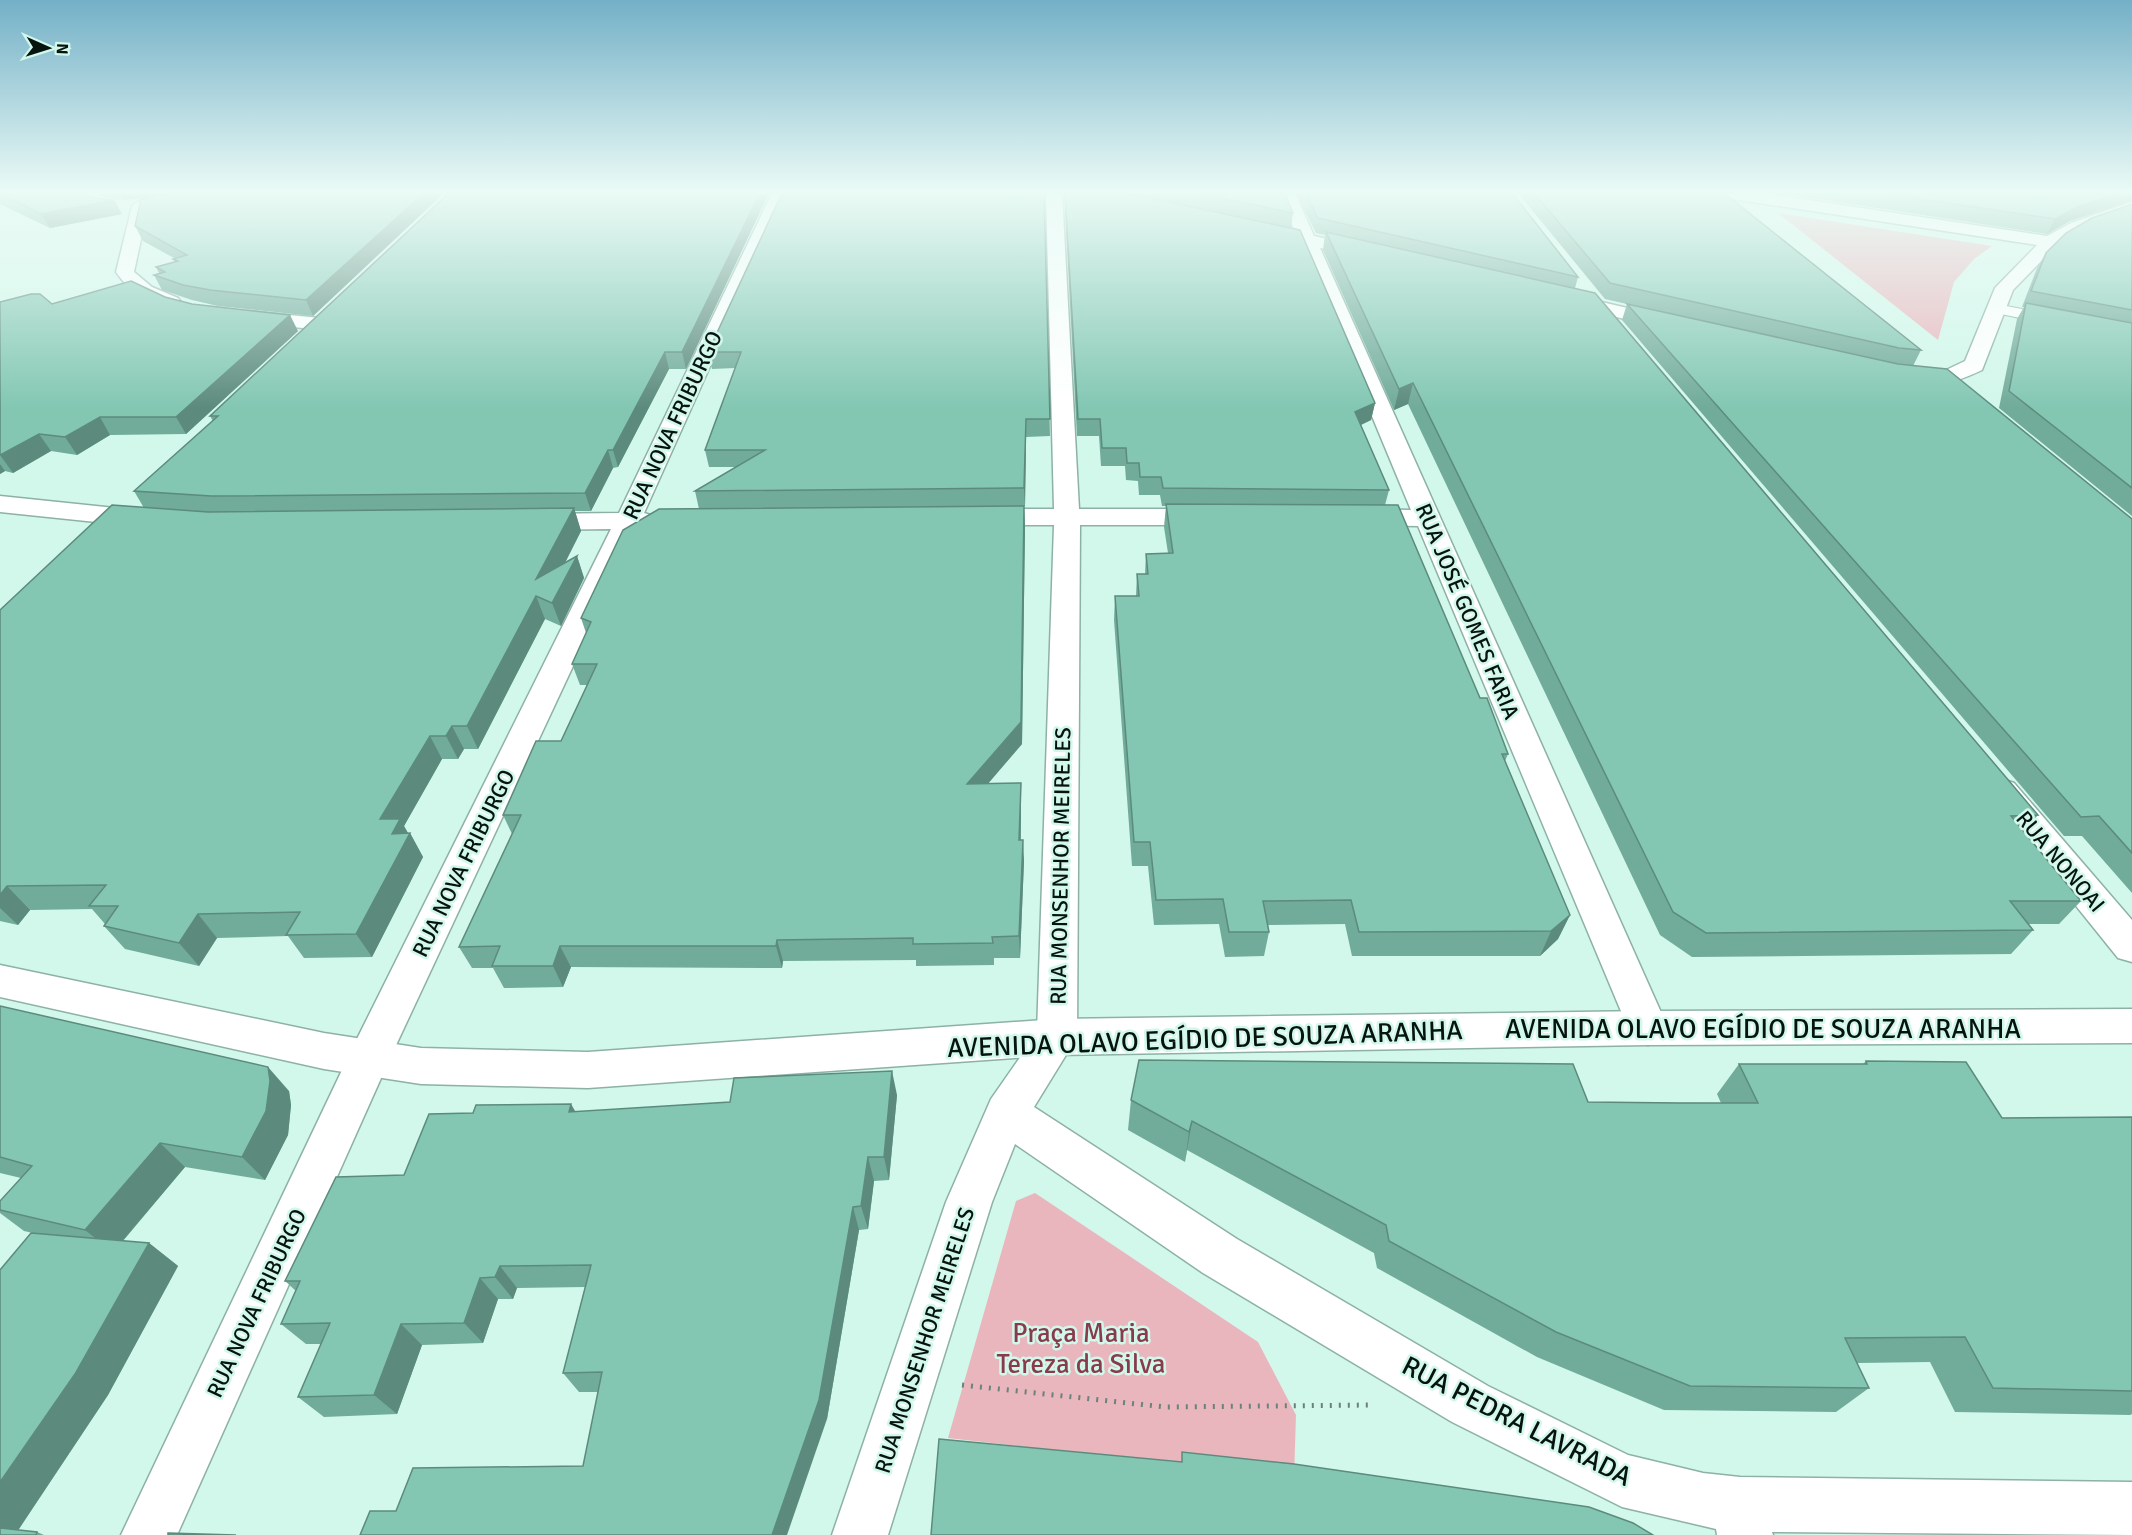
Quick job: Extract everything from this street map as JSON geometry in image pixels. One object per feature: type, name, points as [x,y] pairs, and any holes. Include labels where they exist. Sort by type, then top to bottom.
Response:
[{"type":"street","points":[[127,265],[125,272],[133,284],[150,295],[193,308]]},
{"type":"street","name":"RUA NOVA FRIBURGO","points":[[149,1535],[369,1058],[628,521],[747,265]]},
{"type":"street","name":"RUA MONSENHOR MEIRELES","points":[[860,1535],[969,1202],[1006,1113],[1057,1037],[1067,516],[1057,265]]},
{"type":"street","name":"RUA JOSÉ GOMES FARIA","points":[[1318,265],[1648,1028]]},
{"type":"street","points":[[1956,385],[1974,365],[2004,288],[2027,265]]},
{"type":"street","points":[[1570,272],[1621,334]]},
{"type":"street","points":[[1552,296],[1692,328]]},
{"type":"street","points":[[303,340],[337,308]]},
{"type":"street","points":[[226,314],[320,324]]},
{"type":"street","points":[[1920,356],[1956,385]]},
{"type":"street","points":[[1890,373],[1956,385]]},
{"type":"street","points":[[103,526],[138,493]]},
{"type":"street","points":[[0,504],[103,526],[166,520]]},
{"type":"street","points":[[960,517],[1230,517]]},
{"type":"street","points":[[1335,517],[1428,518]]},
{"type":"street","points":[[508,522],[663,521]]},
{"type":"street","name":"RUA NONOAI","points":[[1987,773],[2132,947]]},
{"type":"street","name":"AVENIDA OLAVO EGÍDIO DE SOUZA ARANHA","points":[[0,981],[324,1051],[421,1066],[588,1070],[1057,1037],[1648,1028],[2132,1026]]},
{"type":"street","name":"RUA PEDRA LAVRADA","points":[[1006,1113],[1220,1256],[1470,1404],[1622,1480],[1703,1500],[1742,1519],[2132,1509]]},
{"type":"lane","points":[[1996,309],[2064,322]]},
{"type":"path","points":[[911,1380],[1165,1407],[1376,1405]]},
{"type":"green space","points":[[1843,265],[1969,265],[1954,282],[1938,340]]},
{"type":"green space","name":"Praça Maria Tereza da Silva","points":[[1035,1193],[1258,1342],[1296,1415],[1294,1478],[948,1438],[1016,1201]]},
{"type":"building","points":[[165,265],[345,265],[306,300],[183,285],[154,275],[165,272],[156,267]]},
{"type":"building","points":[[372,265],[725,265],[682,352],[665,352],[613,450],[608,450],[585,493],[211,496],[134,491],[218,416],[210,416]]},
{"type":"building","points":[[749,265],[1046,265],[1050,419],[1026,419],[1024,488],[695,491],[765,450],[705,450],[741,352],[708,352]]},
{"type":"building","points":[[1069,265],[1315,265],[1375,403],[1355,412],[1389,490],[1163,488],[1161,477],[1140,477],[1139,463],[1127,463],[1126,448],[1102,448],[1100,419],[1078,419]]},
{"type":"building","points":[[1341,265],[1470,265],[1595,293],[2038,815],[2011,816],[2081,901],[2010,901],[2033,930],[1706,933],[1673,912],[1413,383],[1399,389]]},
{"type":"building","points":[[1524,265],[1568,265],[1578,277]]},
{"type":"building","points":[[1594,265],[1814,265],[1921,350],[1899,348],[1610,283]]},
{"type":"building","points":[[2041,265],[2132,265],[2132,310],[2031,291]]},
{"type":"building","points":[[131,281],[165,297],[192,304],[290,315],[176,417],[100,417],[65,437],[39,434],[0,455],[0,302],[40,294],[52,304]]},
{"type":"building","points":[[2026,303],[2132,323],[2132,488],[2009,391]]},
{"type":"building","points":[[1627,304],[1898,364],[1947,369],[2132,519],[2132,853],[2099,816],[2081,817]]},
{"type":"building","points":[[1166,504],[1398,505],[1480,698],[1487,698],[1508,754],[1502,754],[1570,915],[1551,931],[1359,932],[1351,900],[1263,901],[1269,932],[1229,932],[1223,899],[1156,900],[1150,842],[1134,842],[1115,596],[1139,596],[1137,574],[1148,574],[1146,554],[1173,553]]},
{"type":"building","points":[[112,505],[208,512],[574,508],[536,579],[577,556],[552,603],[536,596],[467,726],[452,726],[446,736],[430,736],[380,819],[400,819],[392,834],[410,833],[356,934],[286,935],[300,912],[198,914],[179,943],[104,926],[118,906],[89,906],[106,885],[7,886],[0,895],[0,610]]},
{"type":"building","points":[[1024,506],[1021,722],[967,784],[1021,783],[1019,840],[1023,840],[1019,936],[992,937],[993,943],[913,944],[913,938],[777,940],[776,946],[560,946],[553,966],[492,966],[500,946],[459,947],[521,815],[503,815],[536,741],[561,741],[597,664],[572,664],[591,622],[581,618],[623,530],[659,509]]},
{"type":"building","points":[[0,1006],[268,1067],[270,1081],[266,1111],[242,1157],[160,1143],[85,1230],[0,1210],[0,1201],[32,1166],[0,1157]]},
{"type":"building","points":[[1139,1060],[1573,1064],[1588,1102],[1679,1103],[1758,1103],[1739,1064],[1867,1064],[1866,1061],[1966,1062],[2002,1118],[2132,1117],[2132,1391],[1993,1388],[1965,1337],[1845,1338],[1869,1388],[1690,1386],[1556,1332],[1389,1241],[1386,1225],[1192,1121],[1189,1132],[1131,1100]]},
{"type":"building","points":[[892,1071],[884,1157],[868,1157],[861,1206],[853,1207],[819,1400],[772,1535],[360,1535],[370,1511],[396,1511],[413,1468],[583,1466],[602,1372],[563,1373],[591,1265],[500,1266],[495,1277],[480,1278],[464,1323],[401,1324],[374,1395],[298,1397],[330,1323],[281,1324],[300,1281],[285,1281],[336,1177],[404,1175],[429,1114],[473,1113],[476,1105],[571,1104],[569,1112],[730,1102],[734,1078]]},
{"type":"building","points":[[31,1233],[149,1243],[75,1374],[0,1482],[0,1270]]},
{"type":"building","points":[[939,1439],[1182,1462],[1182,1452],[1294,1464],[1589,1507],[1633,1523],[1653,1535],[931,1535]]},
{"type":"building","points":[[0,1528],[37,1532],[36,1535],[0,1535]]},
{"type":"building","points":[[168,1533],[236,1535],[168,1535]]}]
